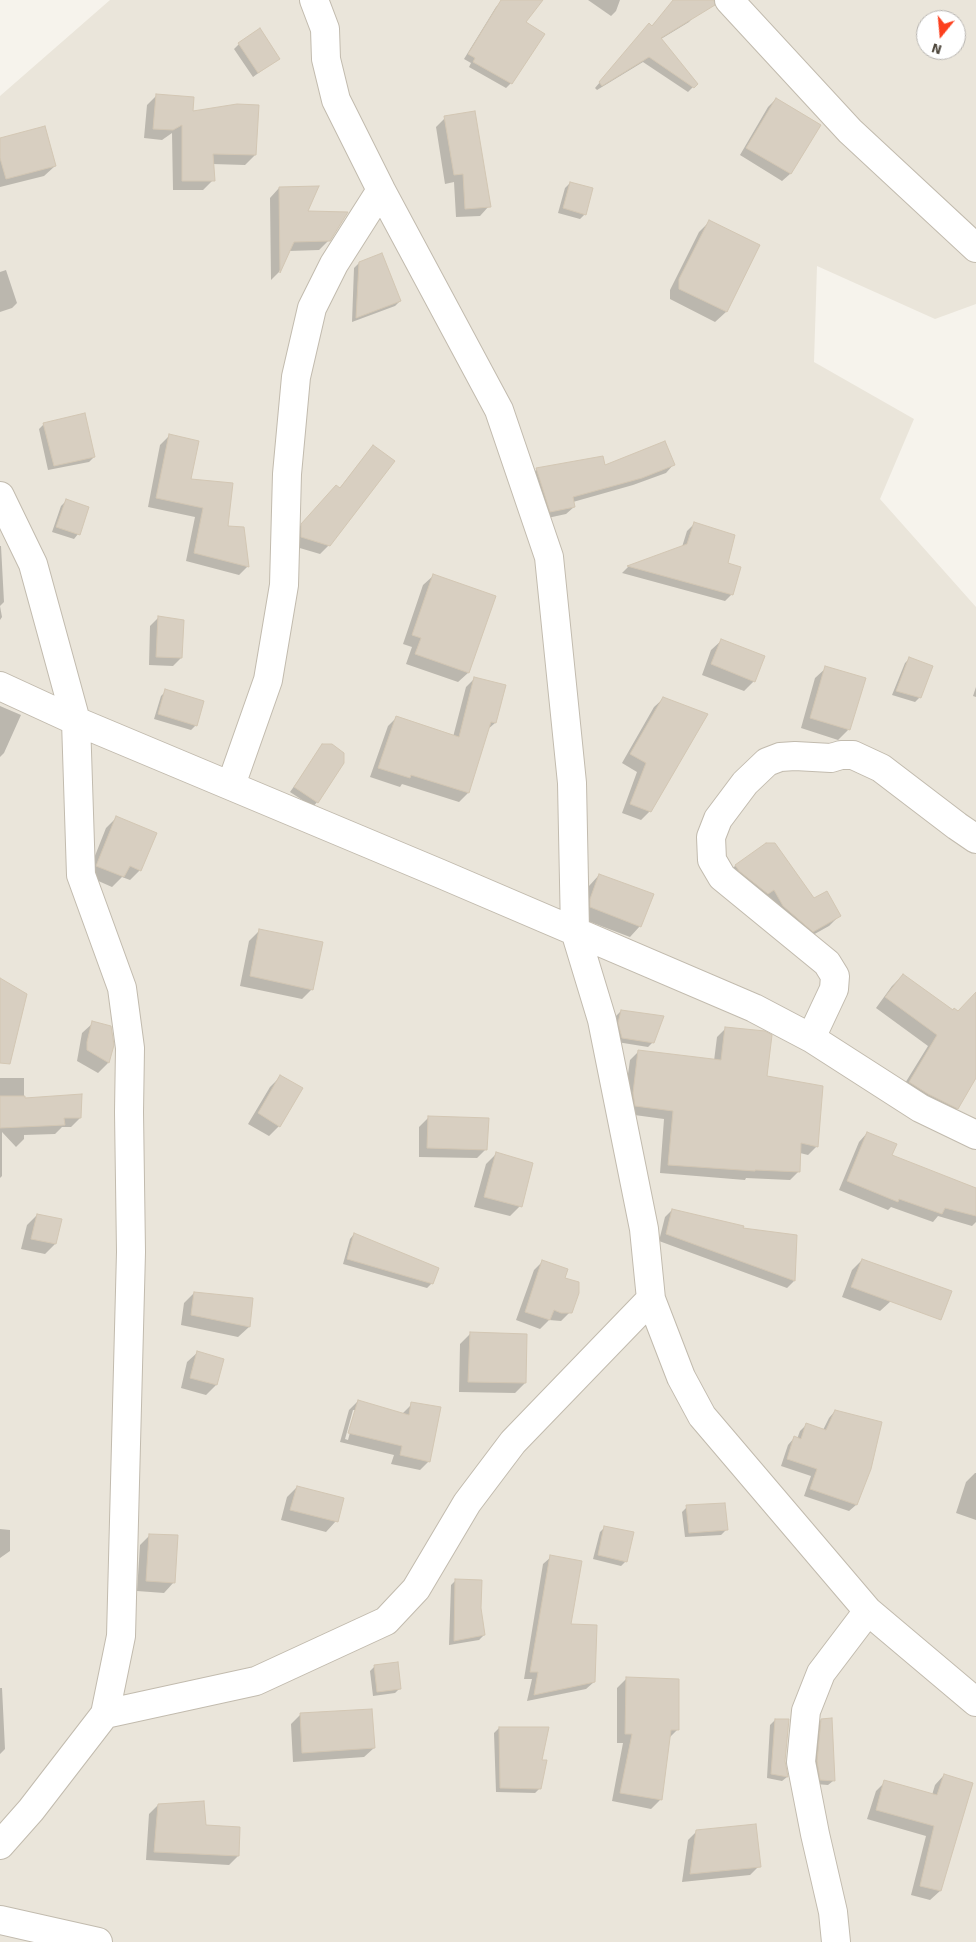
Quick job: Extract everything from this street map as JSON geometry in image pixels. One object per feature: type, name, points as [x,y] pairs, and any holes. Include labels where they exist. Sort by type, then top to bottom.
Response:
[{"type":"street","points":[[314,0],[325,29],[326,60],[336,100],[381,190],[499,410],[549,557],[572,783],[575,931],[602,1020],[644,1229],[651,1300],[681,1377],[702,1416],[868,1611],[976,1702]]},
{"type":"street","points":[[729,0],[850,131],[976,248]]},
{"type":"street","points":[[231,785],[270,670],[284,585],[287,474],[296,377],[312,308],[334,264],[381,190]]},
{"type":"street","points":[[0,496],[34,564],[76,721],[82,875],[122,988],[130,1048],[131,1252],[121,1636],[105,1714],[31,1810],[0,1845]]},
{"type":"street","points":[[0,686],[76,721],[754,1008],[811,1038],[920,1108],[976,1135]]},
{"type":"street","points":[[811,1038],[834,989],[835,976],[827,963],[722,877],[712,860],[711,836],[718,819],[745,783],[767,762],[780,757],[831,758],[853,755],[881,768],[976,839]]},
{"type":"street","points":[[105,1714],[256,1681],[386,1621],[416,1589],[468,1503],[513,1442],[651,1300]]},
{"type":"street","points":[[836,1942],[833,1912],[815,1834],[802,1762],[806,1711],[822,1673],[868,1611]]},
{"type":"street","points":[[0,1920],[98,1942]]},
{"type":"shaded area","points":[[110,0],[976,0],[976,304],[935,319],[817,266],[814,362],[914,419],[880,499],[976,607],[976,1942],[0,1942],[0,96]]},
{"type":"building","points":[[501,0],[543,0],[526,22],[545,34],[512,84],[473,62],[475,58],[468,54]]},
{"type":"building","points":[[673,0],[714,0],[715,5],[661,38],[698,84],[694,88],[649,57],[602,86],[599,82],[649,23],[652,26]]},
{"type":"building","points":[[260,28],[280,59],[258,73],[238,43]]},
{"type":"building","points":[[156,94],[194,97],[193,111],[237,104],[259,105],[256,155],[213,154],[215,181],[182,181],[182,125],[173,130],[153,129]]},
{"type":"building","points":[[776,98],[821,125],[791,174],[746,148]]},
{"type":"building","points":[[475,111],[491,207],[465,209],[463,174],[454,175],[444,116]]},
{"type":"building","points":[[45,126],[56,166],[6,179],[0,158],[0,138]]},
{"type":"building","points":[[570,182],[593,188],[586,215],[563,208]]},
{"type":"building","points":[[319,186],[308,211],[348,212],[330,241],[294,242],[280,273],[279,187]]},
{"type":"building","points":[[709,220],[760,245],[727,312],[679,289],[679,279]]},
{"type":"building","points":[[382,253],[401,301],[356,318],[359,262]]},
{"type":"building","points":[[85,413],[95,457],[54,466],[43,423]]},
{"type":"building","points":[[169,434],[199,441],[191,479],[233,483],[228,526],[244,527],[249,567],[194,553],[203,508],[156,498]]},
{"type":"building","points":[[665,441],[675,465],[642,478],[573,497],[575,507],[550,512],[536,468],[603,456],[605,465]]},
{"type":"building","points":[[373,445],[395,461],[330,546],[301,537],[301,524],[336,485],[340,488]]},
{"type":"building","points":[[66,499],[89,507],[80,535],[56,527]]},
{"type":"building","points":[[694,522],[735,535],[728,563],[741,567],[733,595],[627,566],[687,544]]},
{"type":"building","points":[[433,574],[496,596],[469,673],[415,654],[421,638],[412,635]]},
{"type":"building","points":[[158,616],[184,620],[182,658],[156,657]]},
{"type":"building","points":[[721,639],[765,656],[755,682],[711,664]]},
{"type":"building","points":[[909,657],[933,666],[921,698],[896,691]]},
{"type":"building","points":[[825,666],[866,678],[850,730],[810,718]]},
{"type":"building","points":[[474,677],[506,685],[496,723],[491,722],[469,793],[411,775],[410,778],[378,768],[396,716],[459,737]]},
{"type":"building","points":[[165,689],[204,701],[197,726],[158,714]]},
{"type":"building","points":[[663,697],[708,714],[651,812],[630,804],[646,763],[630,754]]},
{"type":"building","points":[[322,744],[332,744],[344,753],[344,763],[318,803],[294,787]]},
{"type":"building","points":[[116,816],[157,833],[141,871],[130,866],[124,877],[96,866]]},
{"type":"building","points":[[766,843],[775,843],[814,898],[827,891],[841,916],[813,932],[783,906],[774,890],[768,894],[739,871],[735,865]]},
{"type":"building","points":[[599,874],[654,894],[641,927],[590,907],[590,899]]},
{"type":"building","points":[[259,929],[323,942],[313,990],[250,976]]},
{"type":"building","points":[[903,974],[953,1010],[954,1008],[958,1011],[976,992],[976,1078],[958,1109],[909,1082],[937,1035],[885,997]]},
{"type":"building","points":[[0,978],[27,994],[10,1064],[0,1063]]},
{"type":"building","points":[[621,1010],[664,1016],[654,1043],[622,1038],[618,1023]]},
{"type":"building","points":[[92,1021],[111,1026],[114,1045],[109,1063],[87,1050]]},
{"type":"building","points":[[725,1027],[765,1031],[772,1035],[767,1076],[823,1086],[818,1147],[801,1143],[800,1172],[668,1165],[673,1111],[635,1106],[633,1093],[638,1050],[721,1060]]},
{"type":"building","points":[[280,1075],[303,1088],[280,1127],[258,1113]]},
{"type":"building","points":[[82,1094],[81,1118],[64,1118],[65,1125],[0,1128],[0,1096],[25,1096],[25,1098]]},
{"type":"building","points":[[428,1116],[489,1118],[487,1150],[427,1148]]},
{"type":"building","points":[[867,1132],[897,1144],[892,1155],[976,1188],[976,1216],[945,1208],[942,1214],[899,1199],[898,1202],[847,1181]]},
{"type":"building","points":[[496,1152],[533,1163],[522,1207],[484,1197]]},
{"type":"building","points":[[672,1209],[744,1226],[743,1228],[797,1235],[795,1281],[666,1234]]},
{"type":"building","points":[[37,1214],[62,1219],[56,1244],[31,1239]]},
{"type":"building","points":[[354,1233],[439,1268],[433,1284],[347,1259]]},
{"type":"building","points":[[862,1259],[952,1291],[941,1320],[851,1287]]},
{"type":"building","points":[[542,1260],[568,1269],[565,1278],[579,1282],[579,1293],[572,1313],[561,1313],[554,1310],[550,1320],[525,1312]]},
{"type":"building","points":[[194,1292],[253,1298],[250,1327],[191,1315]]},
{"type":"building","points":[[470,1332],[527,1334],[526,1383],[468,1382]]},
{"type":"building","points":[[197,1351],[224,1359],[217,1385],[190,1378]]},
{"type":"building","points":[[358,1400],[409,1415],[411,1402],[441,1407],[430,1462],[400,1455],[402,1446],[348,1433]]},
{"type":"building","points":[[835,1410],[882,1422],[871,1469],[857,1505],[810,1489],[817,1469],[787,1459],[794,1436],[801,1439],[806,1423],[826,1430]]},
{"type":"building","points":[[297,1486],[344,1498],[338,1522],[290,1510]]},
{"type":"building","points":[[725,1503],[728,1530],[689,1533],[686,1505]]},
{"type":"building","points":[[604,1526],[634,1532],[627,1562],[598,1555]]},
{"type":"building","points":[[149,1534],[178,1535],[175,1583],[146,1581]]},
{"type":"building","points":[[550,1555],[582,1561],[571,1624],[597,1625],[595,1682],[534,1695],[538,1672],[530,1672]]},
{"type":"building","points":[[455,1579],[482,1580],[481,1608],[485,1635],[454,1641]]},
{"type":"building","points":[[398,1662],[401,1689],[377,1692],[374,1665]]},
{"type":"building","points":[[626,1677],[679,1679],[679,1730],[671,1730],[662,1800],[620,1793],[632,1734],[625,1734]]},
{"type":"building","points":[[372,1709],[375,1748],[302,1753],[300,1713]]},
{"type":"building","points":[[832,1718],[835,1781],[820,1780],[817,1761],[821,1719]]},
{"type":"building","points":[[775,1719],[789,1719],[785,1761],[788,1777],[771,1774]]},
{"type":"building","points":[[499,1727],[549,1727],[542,1760],[547,1760],[541,1789],[500,1788]]},
{"type":"building","points":[[944,1774],[973,1783],[941,1891],[920,1886],[934,1826],[876,1810],[884,1780],[937,1795]]},
{"type":"building","points":[[204,1801],[206,1825],[240,1827],[239,1856],[154,1852],[158,1804]]},
{"type":"building","points":[[756,1824],[761,1867],[690,1874],[696,1830]]}]
